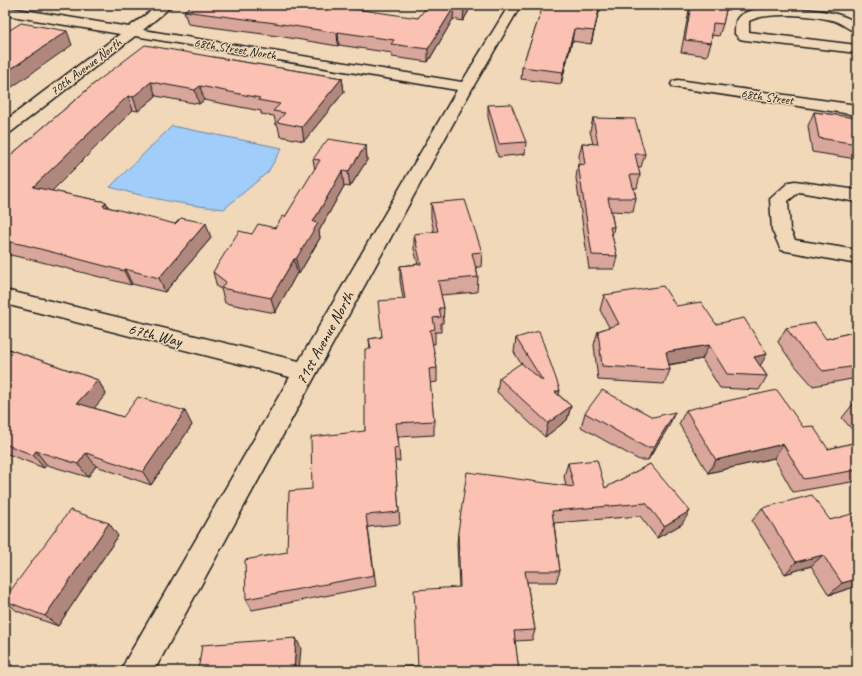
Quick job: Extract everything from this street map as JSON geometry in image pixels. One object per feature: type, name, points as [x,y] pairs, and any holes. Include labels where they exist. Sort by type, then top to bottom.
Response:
[{"type":"street","name":"70th Avenue North","points":[[5,129],[167,5]]},
{"type":"street","name":"71st Avenue North","points":[[137,671],[466,87],[515,5]]},
{"type":"street","name":"68th Street North","points":[[5,11],[466,87]]},
{"type":"street","points":[[857,28],[842,20],[828,16],[798,13],[751,14],[742,22],[742,35],[857,49]]},
{"type":"street","name":"68th Street","points":[[678,84],[857,110]]},
{"type":"street","points":[[857,196],[795,186],[779,199],[781,230],[788,245],[857,257]]},
{"type":"street","name":"67th Way","points":[[5,297],[306,372]]},
{"type":"water","points":[[172,126],[282,148],[268,172],[224,209],[166,201],[110,187]]},
{"type":"building","points":[[193,5],[327,5],[418,18],[429,5],[465,5],[464,8],[454,7],[428,49],[391,44],[394,40],[184,11]]},
{"type":"building","points":[[544,5],[600,5],[594,31],[574,29],[563,72],[522,67]]},
{"type":"building","points":[[691,5],[727,5],[723,24],[713,23],[711,43],[685,40]]},
{"type":"building","points":[[21,23],[67,31],[5,73],[5,33]]},
{"type":"building","points":[[145,45],[342,78],[302,127],[277,122],[285,113],[273,111],[280,104],[258,100],[260,98],[200,86],[195,90],[151,82],[133,97],[128,96],[33,187],[106,202],[103,206],[175,224],[181,218],[206,223],[159,278],[125,269],[124,271],[5,241],[5,160],[95,83]]},
{"type":"building","points":[[511,104],[526,142],[499,144],[488,105]]},
{"type":"building","points":[[814,112],[857,118],[857,144],[819,138]]},
{"type":"building","points":[[593,118],[635,119],[645,154],[635,154],[640,175],[630,175],[636,198],[608,198],[614,227],[610,227],[617,256],[592,255],[578,164],[585,165],[582,143],[598,144]]},
{"type":"building","points":[[328,139],[366,145],[348,172],[342,171],[313,222],[318,223],[296,259],[294,259],[271,298],[221,288],[226,282],[213,272],[239,231],[252,234],[258,224],[275,228],[283,216],[285,217],[320,160],[313,159]]},
{"type":"building","points":[[465,200],[482,252],[472,253],[478,277],[438,281],[444,308],[439,308],[441,317],[433,318],[435,329],[430,330],[437,368],[429,369],[434,421],[396,423],[399,447],[394,448],[399,512],[366,515],[374,575],[246,599],[245,560],[287,552],[289,491],[312,489],[311,437],[365,431],[365,349],[371,349],[369,339],[382,337],[378,301],[405,299],[400,266],[421,264],[414,234],[438,231],[431,203]]},
{"type":"building","points":[[663,286],[676,306],[701,302],[716,324],[744,318],[767,354],[754,357],[767,376],[727,374],[709,345],[666,352],[670,370],[602,366],[598,331],[619,324],[604,295]]},
{"type":"building","points":[[815,323],[826,339],[857,331],[857,366],[823,371],[800,347],[786,328]]},
{"type":"building","points":[[539,331],[560,390],[555,392],[571,406],[548,423],[499,378],[521,363],[543,381],[516,338]]},
{"type":"building","points":[[5,348],[98,380],[77,403],[123,417],[138,397],[185,411],[143,472],[86,453],[78,464],[36,451],[33,455],[5,444]]},
{"type":"building","points":[[602,390],[653,417],[675,412],[654,447],[645,447],[585,413]]},
{"type":"building","points":[[777,390],[803,427],[813,426],[828,449],[857,442],[857,470],[804,479],[783,444],[716,460],[686,410]]},
{"type":"building","points":[[857,403],[857,409],[853,404]]},
{"type":"building","points":[[597,460],[605,488],[650,464],[690,511],[664,526],[646,503],[552,511],[560,571],[525,571],[535,630],[514,631],[519,671],[403,671],[403,667],[418,666],[414,590],[460,587],[458,532],[467,472],[574,487],[568,463]]},
{"type":"building","points":[[812,495],[830,520],[855,513],[857,516],[857,579],[842,583],[823,555],[796,562],[762,508]]},
{"type":"building","points":[[70,510],[109,523],[45,616],[5,601],[5,598]]},
{"type":"building","points":[[296,638],[294,671],[198,671],[202,645]]}]
